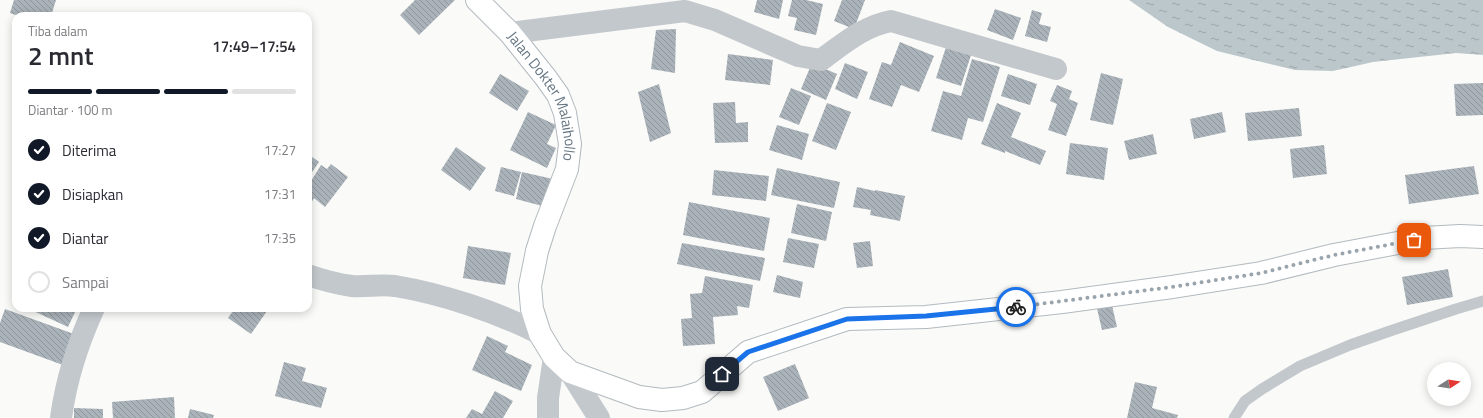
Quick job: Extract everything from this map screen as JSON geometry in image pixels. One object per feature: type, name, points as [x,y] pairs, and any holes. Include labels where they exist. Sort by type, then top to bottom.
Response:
[{"type":"main road","name":"Jalan Dokter Malaihollo","points":[[477,0],[510,33],[546,78],[558,95],[565,113],[570,144],[567,169],[539,245],[530,286],[532,309],[540,334],[554,357],[570,372],[639,397],[662,400],[683,398],[702,392],[748,352],[847,319],[926,316],[1062,302],[1261,273],[1334,255],[1424,238],[1460,236],[1483,237]]},
{"type":"street","points":[[510,33],[686,11],[715,20],[798,56],[821,60],[877,23],[891,21],[1056,69]]},
{"type":"street","points":[[312,276],[336,284],[353,286],[394,286],[450,299],[515,322],[540,334]]},
{"type":"street","points":[[61,418],[71,370],[82,333],[92,312]]},
{"type":"street","points":[[548,418],[548,398],[554,357]]},
{"type":"street","points":[[570,372],[599,418]]},
{"type":"lane","points":[[1234,418],[1245,401],[1300,366],[1350,345],[1456,308],[1483,301]]},
{"type":"water","points":[[1129,0],[1483,0],[1483,55],[1456,53],[1373,62],[1333,71],[1295,70],[1217,51],[1168,27]]},
{"type":"building","points":[[14,0],[56,0],[52,12],[10,13]]},
{"type":"building","points":[[415,0],[455,0],[419,35],[400,15]]},
{"type":"building","points":[[757,0],[783,0],[779,19],[754,12]]},
{"type":"building","points":[[792,0],[806,0],[823,4],[816,35],[794,30],[797,18],[788,16]]},
{"type":"building","points":[[842,0],[865,0],[854,29],[834,21]]},
{"type":"building","points":[[995,9],[1021,18],[1013,40],[987,30]]},
{"type":"building","points":[[1032,10],[1042,13],[1039,24],[1051,27],[1047,42],[1025,36]]},
{"type":"building","points":[[676,29],[675,73],[651,69],[656,30]]},
{"type":"building","points":[[900,42],[934,56],[919,92],[901,85],[892,107],[869,99],[882,62],[891,65]]},
{"type":"building","points":[[947,44],[972,52],[961,86],[936,78]]},
{"type":"building","points":[[728,54],[773,60],[770,85],[725,80]]},
{"type":"building","points":[[972,59],[1000,67],[983,122],[968,118],[962,140],[931,131],[943,91],[961,96]]},
{"type":"building","points":[[812,63],[837,74],[826,100],[801,89]]},
{"type":"building","points":[[845,63],[868,72],[857,99],[835,89]]},
{"type":"building","points":[[1101,73],[1123,79],[1113,125],[1090,120]]},
{"type":"building","points":[[500,74],[529,91],[517,111],[489,93]]},
{"type":"building","points":[[1008,74],[1037,84],[1030,105],[1001,96]]},
{"type":"building","points":[[1483,83],[1483,115],[1456,116],[1454,84]]},
{"type":"building","points":[[659,84],[671,133],[650,142],[638,92]]},
{"type":"building","points":[[1057,85],[1072,91],[1069,99],[1078,103],[1066,136],[1048,130],[1057,104],[1050,101]]},
{"type":"building","points":[[791,88],[811,96],[799,125],[779,117]]},
{"type":"building","points":[[735,102],[736,123],[748,122],[748,142],[715,143],[713,103]]},
{"type":"building","points":[[827,103],[851,112],[836,150],[812,141]]},
{"type":"building","points":[[997,103],[1021,113],[1011,137],[1046,151],[1040,165],[1005,151],[1005,153],[981,144]]},
{"type":"building","points":[[1299,108],[1302,136],[1248,141],[1245,113]]},
{"type":"building","points":[[528,112],[556,125],[547,144],[556,148],[547,168],[510,150]]},
{"type":"building","points":[[1222,112],[1226,132],[1194,139],[1190,119]]},
{"type":"building","points":[[777,125],[809,134],[802,160],[769,150]]},
{"type":"building","points":[[1153,134],[1157,154],[1129,160],[1124,141]]},
{"type":"building","points":[[1070,143],[1108,148],[1104,180],[1066,174]]},
{"type":"building","points":[[1324,145],[1327,174],[1293,178],[1290,149]]},
{"type":"building","points":[[456,147],[486,168],[470,191],[441,170]]},
{"type":"building","points":[[312,157],[319,162],[312,172]]},
{"type":"building","points":[[331,164],[348,177],[325,207],[314,198],[312,202],[312,180],[321,165],[327,169]]},
{"type":"building","points":[[1474,166],[1479,194],[1409,204],[1405,175]]},
{"type":"building","points":[[501,167],[521,172],[514,196],[495,191]]},
{"type":"building","points":[[777,168],[840,182],[834,208],[771,195]]},
{"type":"building","points":[[714,170],[769,176],[766,201],[712,195]]},
{"type":"building","points":[[522,172],[553,179],[546,207],[516,199]]},
{"type":"building","points":[[857,187],[905,196],[900,221],[870,215],[871,210],[853,207]]},
{"type":"building","points":[[689,202],[770,218],[764,251],[683,235]]},
{"type":"building","points":[[797,204],[832,212],[826,241],[791,233]]},
{"type":"building","points":[[788,238],[819,244],[814,268],[783,262]]},
{"type":"building","points":[[870,241],[873,266],[857,268],[853,243]]},
{"type":"building","points":[[682,243],[765,258],[760,281],[677,264]]},
{"type":"building","points":[[468,246],[511,253],[505,285],[463,278]]},
{"type":"building","points":[[1448,269],[1453,297],[1407,305],[1402,277]]},
{"type":"building","points":[[777,275],[803,282],[800,298],[773,292]]},
{"type":"building","points":[[705,276],[753,285],[749,308],[737,306],[738,315],[713,317],[715,344],[683,346],[681,319],[692,318],[690,294],[702,293]]},
{"type":"building","points":[[1111,301],[1117,327],[1102,330],[1096,304]]},
{"type":"building","points":[[5,309],[74,334],[63,365],[0,342],[0,323]]},
{"type":"building","points":[[36,312],[75,312],[68,327]]},
{"type":"building","points":[[232,312],[266,312],[251,334],[228,318]]},
{"type":"building","points":[[487,336],[508,346],[505,352],[532,365],[521,391],[472,370]]},
{"type":"building","points":[[284,362],[306,368],[302,381],[327,388],[321,408],[275,396]]},
{"type":"building","points":[[795,364],[809,398],[778,411],[763,377]]},
{"type":"building","points":[[1135,382],[1157,387],[1152,408],[1178,415],[1177,418],[1127,418]]},
{"type":"building","points":[[495,391],[513,401],[503,418],[466,418],[472,409],[482,414]]},
{"type":"building","points":[[174,397],[175,418],[113,418],[112,402]]},
{"type":"building","points":[[74,408],[103,409],[103,418],[74,418]]},
{"type":"building","points":[[190,409],[214,415],[213,418],[188,418]]},
{"type":"way so far","points":[[1016,307],[1172,287],[1261,273],[1334,255],[1414,240]]},
{"type":"route","points":[[722,374],[748,352],[847,319],[926,316],[1016,307]]}]
